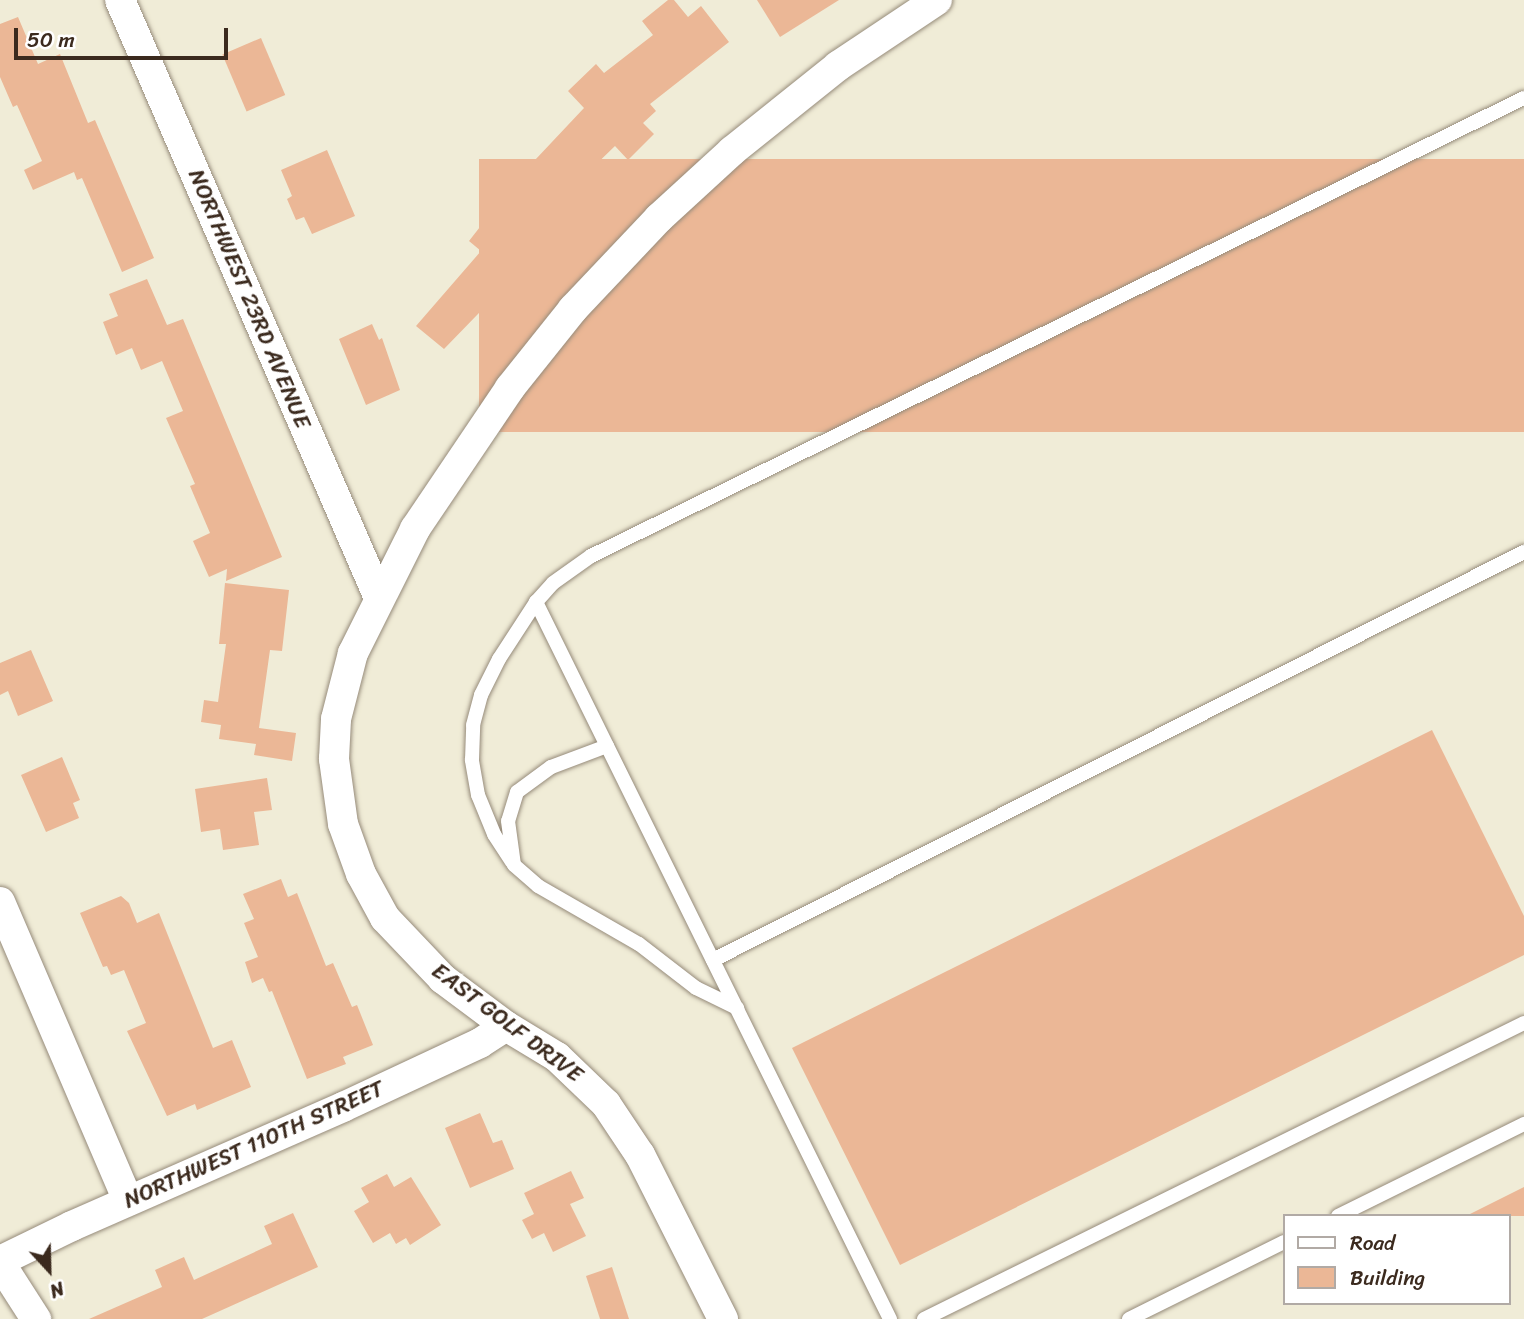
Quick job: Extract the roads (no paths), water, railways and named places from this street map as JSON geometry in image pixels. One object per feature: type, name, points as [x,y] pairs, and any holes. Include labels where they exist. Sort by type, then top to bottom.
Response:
[{"type":"street","name":"NORTHWEST 23RD AVENUE","points":[[120,0],[379,598]]},
{"type":"street","name":"EAST GOLF DRIVE","points":[[723,1319],[649,1172],[617,1118],[572,1069],[451,986],[396,932],[369,890],[343,824],[335,770],[336,719],[354,653],[379,598],[415,530],[510,388],[606,272],[659,218],[732,151],[832,71],[923,4]]},
{"type":"street","points":[[0,902],[128,1201]]},
{"type":"street","name":"NORTHWEST 110TH STREET","points":[[0,1262],[128,1201],[343,1107],[480,1043],[506,1026]]},
{"type":"street","points":[[0,1262],[36,1319]]},
{"type":"lane","points":[[737,1008],[695,988],[639,944],[538,886],[514,865],[494,834],[478,796],[472,760],[473,725],[481,695],[536,602],[553,583],[591,556],[1524,98]]},
{"type":"lane","points":[[713,960],[1524,552]]},
{"type":"lane","points":[[536,602],[890,1319]]},
{"type":"lane","points":[[514,865],[508,821],[517,792],[551,766],[607,746]]},
{"type":"lane","points":[[924,1319],[1524,1023]]},
{"type":"lane","points":[[1342,1214],[1524,1124]]},
{"type":"lane","points":[[1129,1319],[1282,1243]]}]
